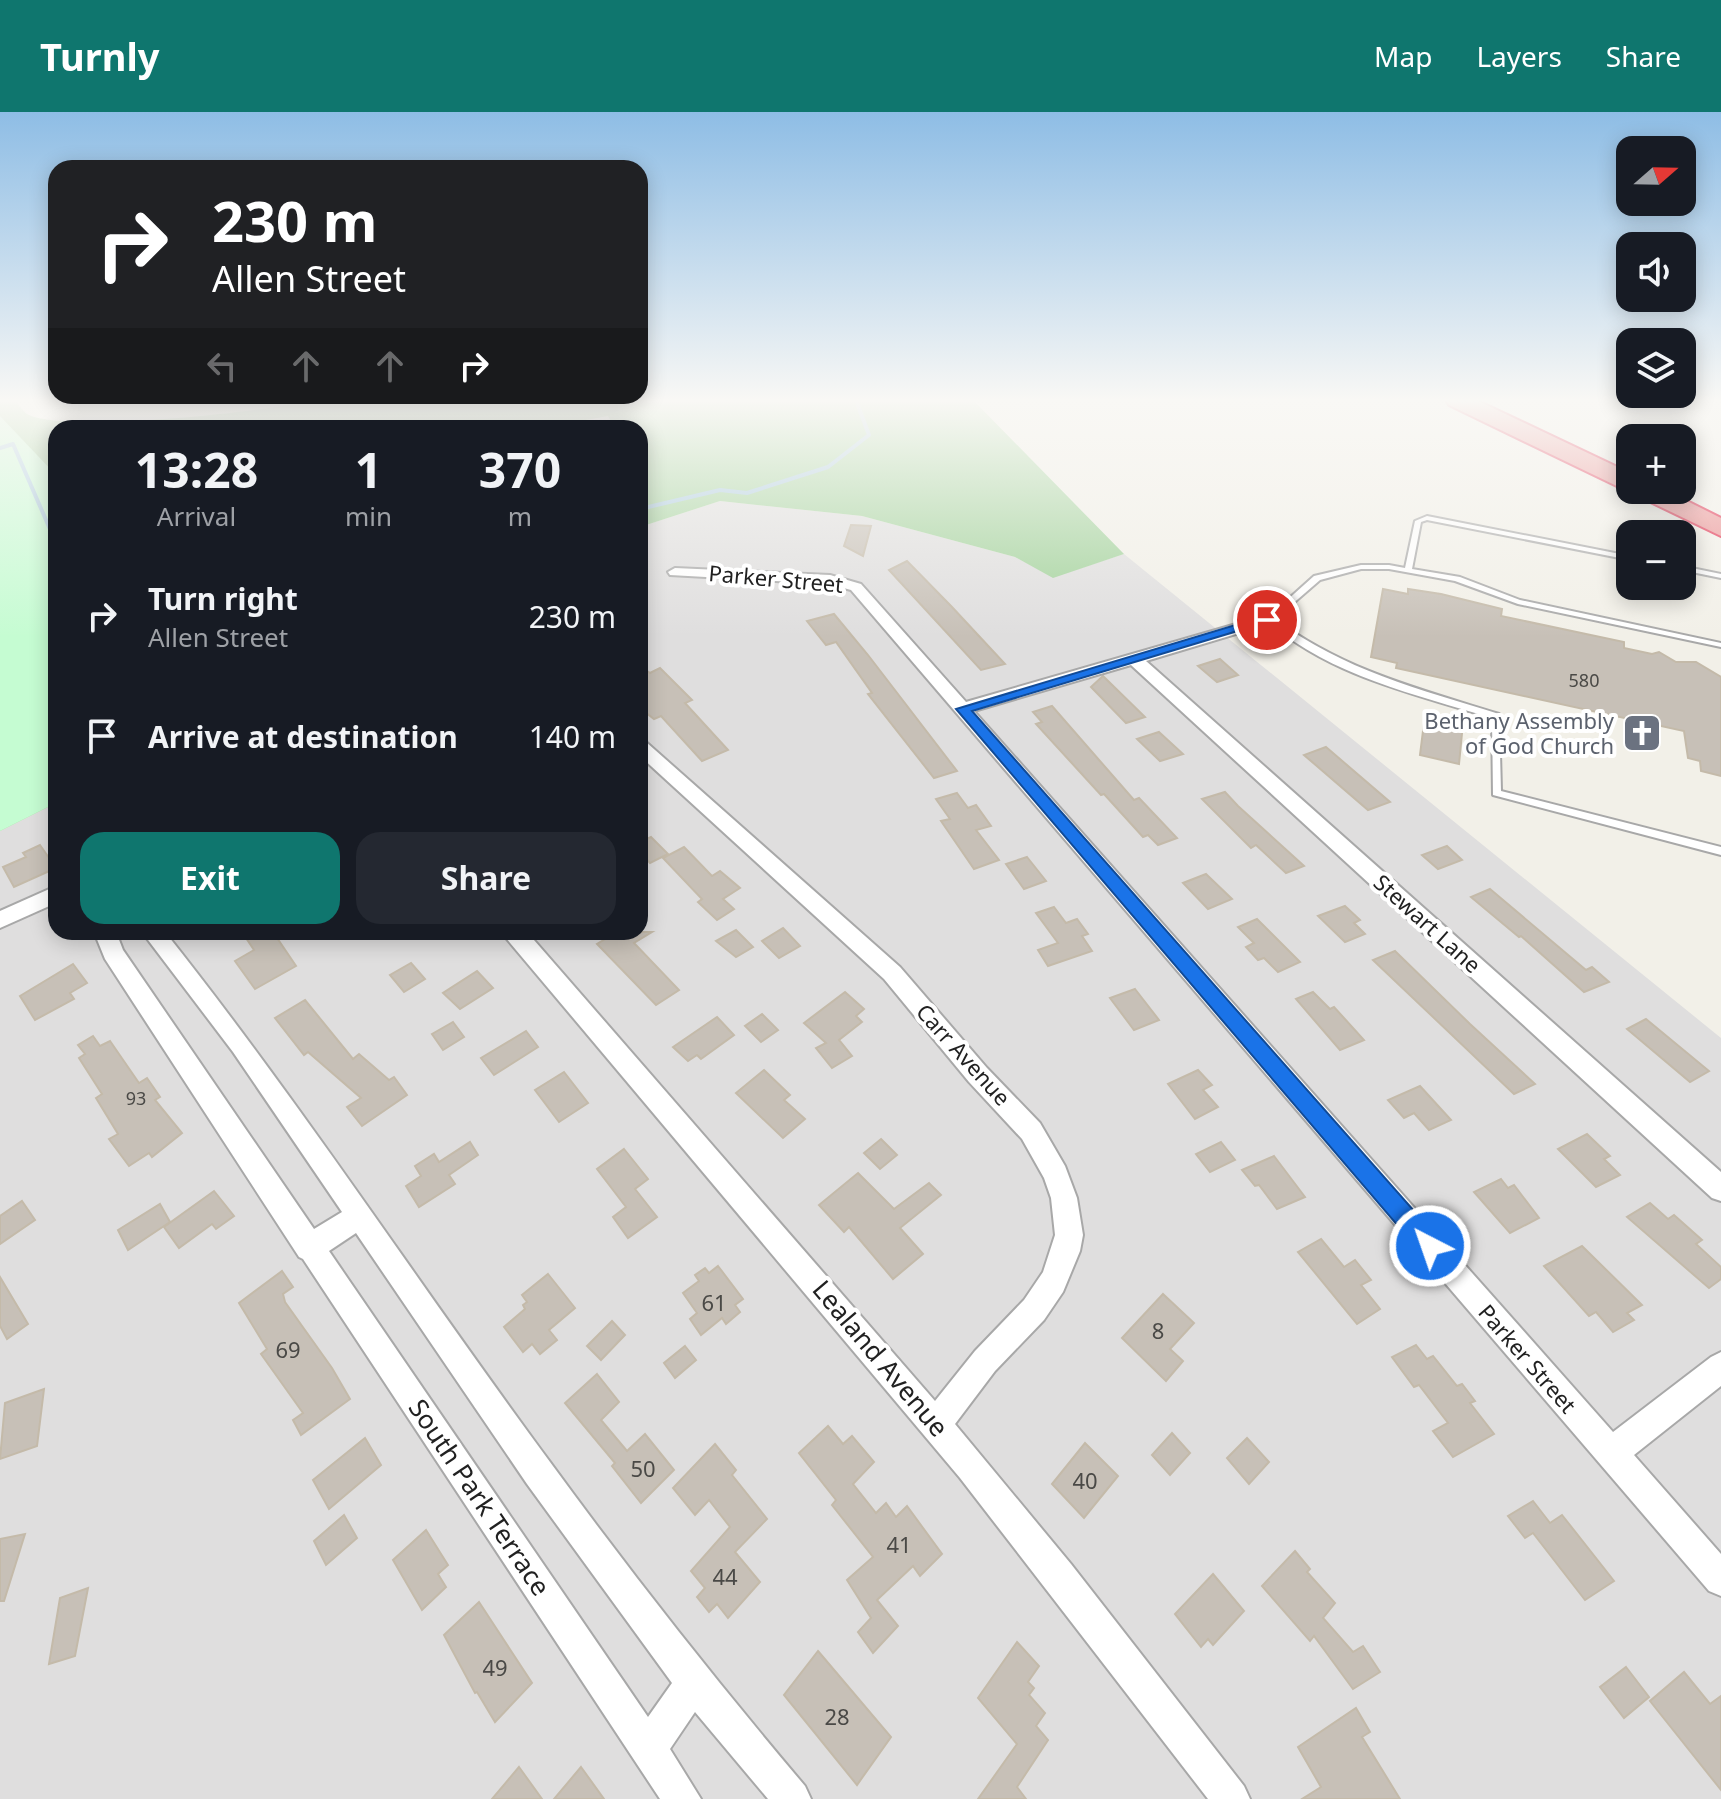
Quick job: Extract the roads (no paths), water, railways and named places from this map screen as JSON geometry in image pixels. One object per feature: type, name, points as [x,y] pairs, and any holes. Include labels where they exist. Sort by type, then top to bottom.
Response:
[{"type":"highway","points":[[1696,489],[1721,501]]},
{"type":"highway","points":[[1673,504],[1721,528]]},
{"type":"street","name":"Parker Street","points":[[675,572],[818,579],[852,584],[1721,1579]]},
{"type":"street","points":[[963,709],[1270,619]]},
{"type":"street","name":"Stewart Lane","points":[[1134,659],[1721,1189]]},
{"type":"street","name":"Carr Avenue","points":[[648,753],[892,973],[978,1075],[1031,1131],[1056,1174],[1064,1198],[1069,1235],[1053,1282],[1034,1310],[985,1361],[937,1423]]},
{"type":"street","points":[[0,920],[48,898]]},
{"type":"street","name":"South Park Terrace","points":[[108,940],[113,953],[309,1248],[432,1425],[682,1799]]},
{"type":"street","points":[[159,940],[241,1045],[538,1473],[694,1683],[792,1799]]},
{"type":"street","name":"Lealand Avenue","points":[[521,940],[937,1423],[1135,1669],[1231,1799]]},
{"type":"street","points":[[309,1248],[359,1216]]},
{"type":"street","points":[[1611,1453],[1721,1367]]},
{"type":"street","points":[[647,1750],[694,1683]]},
{"type":"lane","points":[[1408,571],[1418,521],[1427,518],[1616,555]]},
{"type":"lane","points":[[1721,645],[1518,602],[1457,579],[1361,567],[1317,578],[1270,619],[1297,641],[1350,669],[1496,716],[1496,793],[1721,851]]},
{"type":"lane","points":[[1696,571],[1721,576]]},
{"type":"waterway","points":[[28,479],[48,525]]},
{"type":"waterway","points":[[648,507],[720,490],[747,493],[791,479]]},
{"type":"place","name":"Bethany Assembly of God Church","points":[[1642,733]]}]
